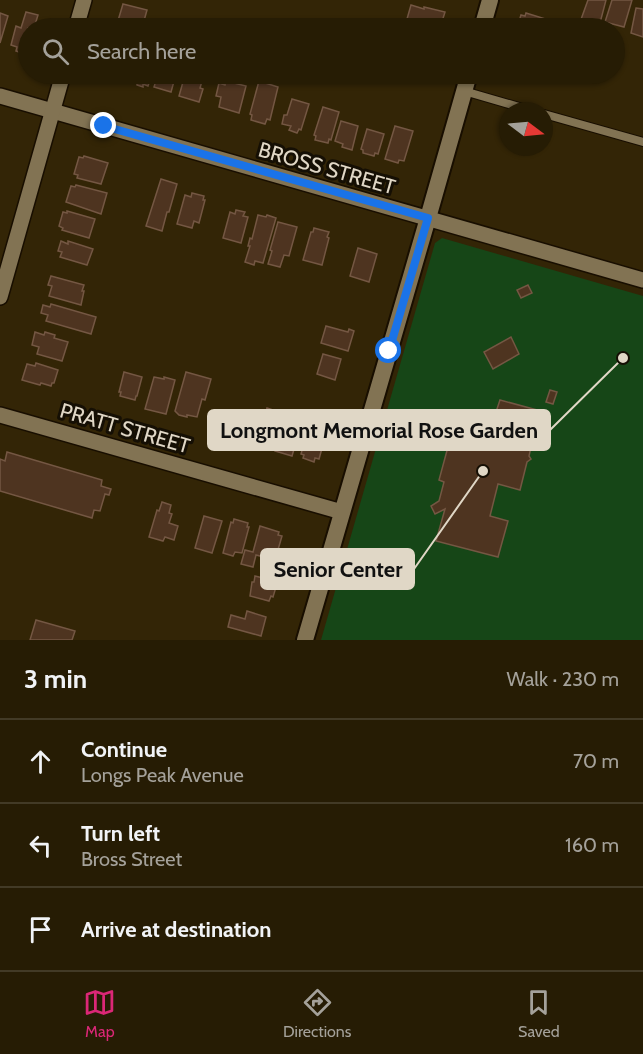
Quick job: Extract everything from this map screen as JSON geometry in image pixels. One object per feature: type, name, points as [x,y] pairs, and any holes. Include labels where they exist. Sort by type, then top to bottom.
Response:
[{"type":"street","points":[[79,18],[84,0]]},
{"type":"street","points":[[485,18],[490,0]]},
{"type":"street","points":[[0,297],[60,84]]},
{"type":"street","points":[[305,640],[466,84]]},
{"type":"street","name":"BROSS STREET","points":[[0,96],[643,280]]},
{"type":"street","name":"PRATT STREET","points":[[0,415],[342,512]]},
{"type":"lane","points":[[464,91],[502,102]]},
{"type":"lane","points":[[553,117],[643,142]]},
{"type":"green space","points":[[442,238],[643,296],[643,640],[321,640],[435,243]]},
{"type":"building","points":[[588,0],[606,0],[601,18],[582,18]]},
{"type":"building","points":[[612,0],[632,0],[625,24],[625,18],[606,18]]},
{"type":"building","points":[[123,4],[147,10],[145,18],[119,18]]},
{"type":"building","points":[[411,5],[445,12],[443,18],[407,18]]},
{"type":"building","points":[[636,8],[643,9],[643,37],[631,33]]},
{"type":"building","points":[[26,12],[38,15],[37,18],[24,18]]},
{"type":"building","points":[[0,13],[8,16],[0,43]]},
{"type":"building","points":[[526,13],[542,18],[520,18],[521,15],[525,16]]},
{"type":"building","points":[[16,26],[18,27],[18,52],[16,51],[17,47],[11,45]]},
{"type":"building","points":[[155,84],[173,84],[171,92],[154,87]]},
{"type":"building","points":[[182,84],[201,84],[200,88],[203,89],[199,102],[179,96]]},
{"type":"building","points":[[219,84],[246,86],[239,113],[219,107],[221,97],[216,96]]},
{"type":"building","points":[[258,84],[278,87],[270,120],[267,119],[265,124],[251,120],[252,115],[250,114]]},
{"type":"building","points":[[292,99],[309,104],[301,130],[299,129],[297,133],[289,130],[291,126],[282,124]]},
{"type":"building","points":[[323,107],[339,112],[331,140],[329,139],[328,143],[315,140],[314,135]]},
{"type":"building","points":[[341,121],[358,126],[352,150],[342,147],[343,144],[335,141]]},
{"type":"building","points":[[395,126],[413,131],[404,161],[399,160],[398,163],[385,159]]},
{"type":"building","points":[[367,129],[384,134],[378,154],[375,153],[374,156],[363,153],[361,149]]},
{"type":"building","points":[[84,156],[108,163],[101,184],[77,178],[78,175],[74,174],[79,157]]},
{"type":"building","points":[[161,179],[177,184],[162,231],[146,226]]},
{"type":"building","points":[[76,185],[107,193],[101,214],[66,202],[71,186]]},
{"type":"building","points":[[192,193],[204,196],[203,200],[205,200],[199,223],[194,221],[192,228],[177,224],[185,195],[191,197]]},
{"type":"building","points":[[236,210],[245,212],[243,216],[248,217],[241,243],[223,238],[230,212],[235,214]]},
{"type":"building","points":[[67,211],[95,219],[89,238],[62,230],[63,228],[59,226],[63,212],[67,213]]},
{"type":"building","points":[[258,215],[276,218],[263,263],[255,261],[254,265],[245,262]]},
{"type":"building","points":[[278,222],[297,227],[289,256],[284,255],[280,267],[268,264]]},
{"type":"building","points":[[314,228],[329,232],[322,265],[303,260]]},
{"type":"building","points":[[61,241],[93,249],[87,265],[60,257],[62,252],[58,251]]},
{"type":"building","points":[[358,248],[377,254],[369,282],[350,276]]},
{"type":"building","points":[[51,276],[84,285],[81,305],[49,296],[52,286],[48,285]]},
{"type":"building","points":[[528,285],[532,293],[521,298],[517,290]]},
{"type":"building","points":[[51,304],[96,317],[91,334],[46,321],[48,315],[41,313],[43,305],[50,307]]},
{"type":"building","points":[[326,326],[348,332],[349,329],[354,331],[348,351],[321,343]]},
{"type":"building","points":[[35,332],[55,335],[54,338],[68,342],[62,361],[37,354],[39,347],[32,345]]},
{"type":"building","points":[[511,337],[519,354],[493,369],[484,352]]},
{"type":"building","points":[[323,354],[341,359],[335,380],[317,374]]},
{"type":"building","points":[[36,363],[58,370],[51,386],[22,380],[27,364],[35,366]]},
{"type":"building","points":[[124,372],[142,377],[135,400],[120,396]]},
{"type":"building","points":[[186,372],[211,379],[197,417],[179,415],[175,411]]},
{"type":"building","points":[[154,377],[175,380],[166,414],[145,409]]},
{"type":"building","points":[[550,390],[557,392],[553,404],[546,402]]},
{"type":"building","points":[[500,400],[541,411],[535,432],[537,436],[533,438],[529,456],[531,459],[527,462],[520,490],[498,484],[490,516],[508,521],[498,557],[436,541],[445,509],[435,514],[431,506],[439,501],[444,482],[439,480],[458,410],[477,415],[478,411],[495,415]]},
{"type":"building","points":[[267,408],[279,412],[268,449],[252,444],[258,425],[262,426]]},
{"type":"building","points":[[230,410],[253,417],[245,442],[222,435]]},
{"type":"building","points":[[313,411],[331,416],[319,459],[315,458],[314,462],[303,458],[304,455],[301,454]]},
{"type":"building","points":[[285,416],[297,420],[294,431],[299,432],[292,456],[275,451]]},
{"type":"building","points":[[7,452],[102,480],[101,486],[111,489],[109,495],[105,494],[100,511],[94,510],[92,518],[0,491],[0,459],[5,461]]},
{"type":"building","points":[[162,502],[171,505],[169,513],[172,514],[169,523],[178,526],[174,540],[165,537],[163,541],[149,537],[157,510],[159,511]]},
{"type":"building","points":[[204,516],[222,521],[212,553],[195,548]]},
{"type":"building","points":[[234,519],[248,523],[247,527],[249,527],[242,553],[235,552],[233,556],[223,553],[231,522],[233,523]]},
{"type":"building","points":[[260,526],[279,532],[278,535],[282,536],[275,560],[256,555],[253,567],[241,564],[245,550],[253,552]]},
{"type":"building","points":[[255,576],[275,581],[273,597],[271,596],[269,601],[250,596]]},
{"type":"building","points":[[247,611],[266,617],[261,636],[228,627],[231,615],[245,619]]},
{"type":"building","points":[[36,620],[75,631],[72,640],[30,640]]},
{"type":"place","name":"Longmont Memorial Rose Garden","points":[[623,358]]},
{"type":"place","name":"Senior Center","points":[[483,471]]},
{"type":"route","points":[[104,126],[428,218],[389,351]]}]
